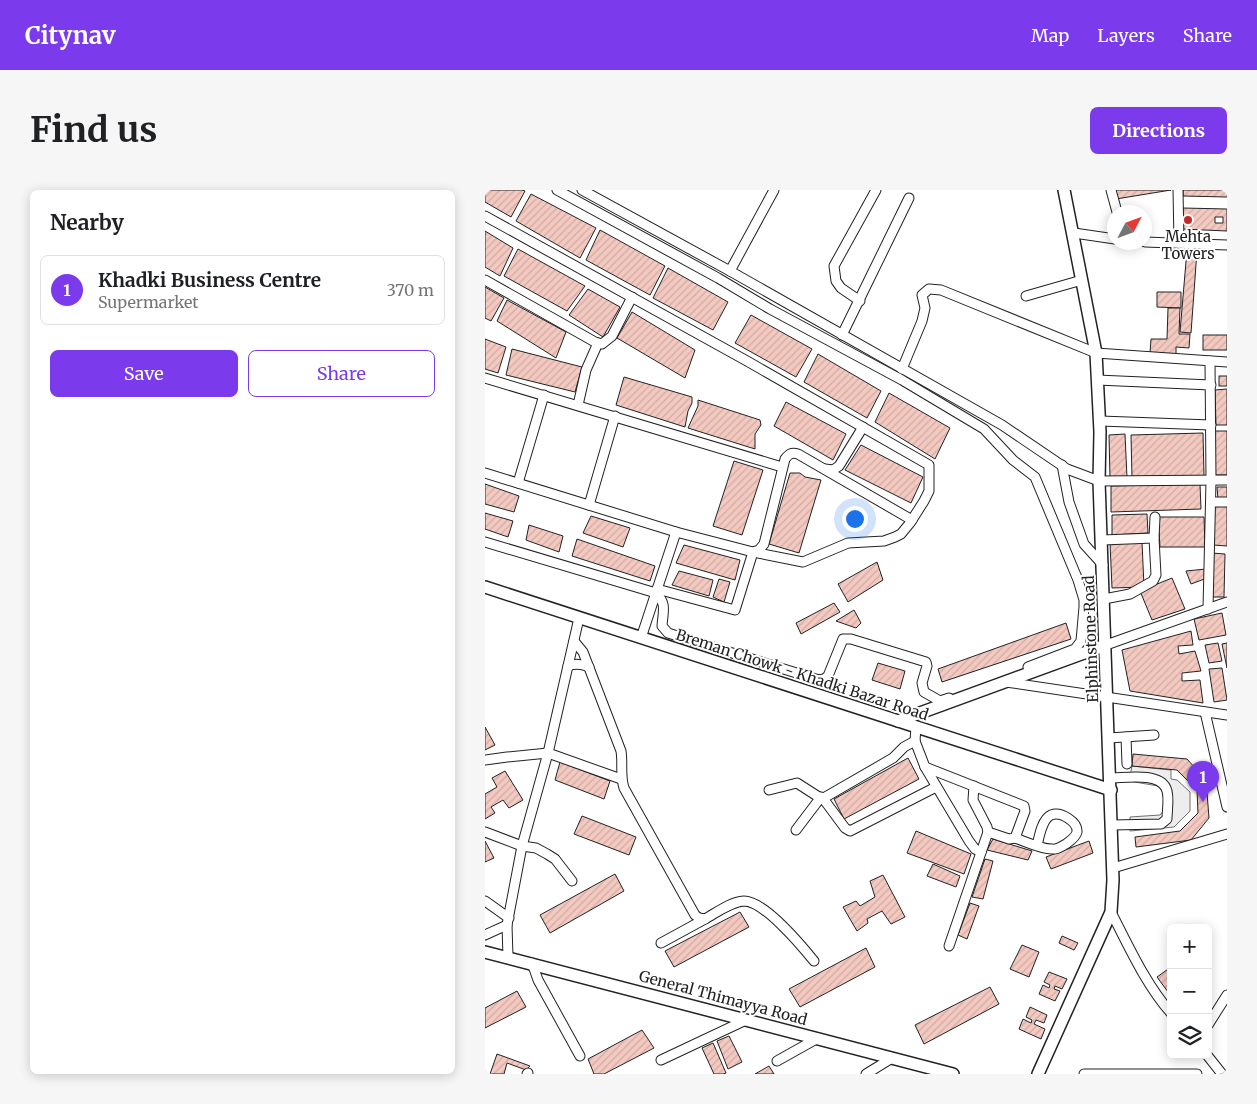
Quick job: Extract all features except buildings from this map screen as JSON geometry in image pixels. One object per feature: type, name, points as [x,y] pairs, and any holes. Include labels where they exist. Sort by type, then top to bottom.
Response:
[{"type":"main road","name":"Elphinstone Road","points":[[1038,1074],[1111,912],[1113,868],[1099,482],[1100,421],[1096,353],[1064,190]]},
{"type":"main road","name":"Breman Chowk - Khadki Bazar Road","points":[[485,587],[1111,790]]},
{"type":"main road","points":[[899,721],[1106,645]]},
{"type":"main road","name":"General Thimayya Road","points":[[485,952],[953,1074]]},
{"type":"street","points":[[557,190],[718,278],[770,309],[903,380],[984,429],[1013,460],[1035,477],[1078,580],[1084,600],[1084,607],[1081,640],[1075,649],[940,701],[923,692],[922,683],[927,666],[925,662],[851,640],[843,640],[828,676],[819,680],[668,634],[662,626],[664,604],[656,591]]},
{"type":"street","points":[[730,270],[774,190]]},
{"type":"street","points":[[860,301],[841,288],[836,281],[834,266],[876,190]]},
{"type":"street","points":[[1111,190],[1115,205]]},
{"type":"street","points":[[1178,190],[1179,243]]},
{"type":"street","points":[[586,191],[730,270],[1002,425],[1063,465],[1099,482],[1227,480]]},
{"type":"street","points":[[842,335],[909,198]]},
{"type":"street","points":[[485,216],[929,465],[929,491],[912,520],[901,534],[884,540],[848,544],[803,562],[753,552],[676,532],[485,473]]},
{"type":"street","points":[[1073,233],[1107,238]]},
{"type":"street","points":[[1152,242],[1227,245]]},
{"type":"street","points":[[485,280],[597,343],[602,344],[612,336],[632,297]]},
{"type":"street","points":[[1026,296],[1082,280]]},
{"type":"street","points":[[902,368],[922,321],[925,308],[922,295],[929,289],[941,290],[1096,353],[1227,362]]},
{"type":"street","points":[[578,405],[586,370],[597,343]]},
{"type":"street","points":[[1208,609],[1211,502],[1210,361]]},
{"type":"street","points":[[485,378],[783,467]]},
{"type":"street","points":[[1097,380],[1211,384]]},
{"type":"street","points":[[518,483],[544,395]]},
{"type":"street","points":[[589,505],[615,416]]},
{"type":"street","points":[[1100,421],[1211,426]]},
{"type":"street","points":[[825,469],[833,470],[839,466],[863,427]]},
{"type":"street","points":[[753,552],[759,550],[764,544],[785,458],[793,453],[825,469],[912,520]]},
{"type":"street","points":[[1063,465],[1069,502],[1084,544],[1103,565]]},
{"type":"street","points":[[1211,502],[1227,502]]},
{"type":"street","points":[[1104,599],[1130,594],[1153,581],[1156,575],[1155,517]]},
{"type":"street","points":[[641,638],[676,532]]},
{"type":"street","points":[[1102,540],[1154,538]]},
{"type":"street","points":[[485,542],[656,591],[735,610],[753,552]]},
{"type":"street","points":[[1106,645],[1227,602]]},
{"type":"street","points":[[508,957],[508,922],[522,846],[549,753],[579,618]]},
{"type":"street","points":[[574,640],[583,652],[621,751],[623,764],[621,779],[638,814],[695,915],[705,919]]},
{"type":"street","points":[[568,666],[582,664],[589,667]]},
{"type":"street","points":[[1006,682],[1227,715]]},
{"type":"street","points":[[1205,712],[1227,807]]},
{"type":"street","points":[[916,727],[915,741],[925,768],[969,841],[975,849],[981,852]]},
{"type":"street","points":[[1109,738],[1154,735]]},
{"type":"street","points":[[1126,737],[1127,764]]},
{"type":"street","points":[[796,830],[822,798],[886,762],[904,747],[915,741]]},
{"type":"street","points":[[485,760],[549,753],[621,779]]},
{"type":"street","points":[[925,768],[1024,806],[1025,812],[1015,838]]},
{"type":"street","points":[[1111,778],[1145,777],[1157,779],[1165,787],[1167,798],[1167,819],[1161,824],[1112,825]]},
{"type":"street","points":[[769,790],[797,783],[822,798],[845,828],[850,831],[936,787]]},
{"type":"street","points":[[949,946],[988,832],[973,800],[974,786]]},
{"type":"street","points":[[988,832],[1009,839],[1015,838],[1037,846],[1054,850],[1062,847],[1075,836],[1077,832],[1075,826],[1069,818],[1051,815],[1046,819],[1037,846]]},
{"type":"street","points":[[485,832],[522,846],[535,848],[555,859],[573,881]]},
{"type":"street","points":[[1113,868],[1227,834]]},
{"type":"street","points":[[485,901],[508,922]]},
{"type":"street","points":[[661,943],[736,902],[745,901],[753,903],[768,914],[795,938],[814,961]]},
{"type":"street","points":[[1111,912],[1133,954],[1167,1009]]},
{"type":"street","points":[[485,935],[508,922]]},
{"type":"street","points":[[532,963],[539,980],[580,1056]]},
{"type":"street","points":[[1212,1019],[1227,995]]},
{"type":"street","points":[[661,1060],[746,1020]]},
{"type":"street","points":[[777,1061],[818,1038]]},
{"type":"street","points":[[866,1074],[892,1058]]},
{"type":"street","points":[[1210,1059],[1222,1074]]},
{"type":"street","points":[[1084,1074],[1197,1074]]},
{"type":"shaded area","points":[[1132,766],[1171,770],[1171,779],[1177,780],[1190,792],[1190,811],[1174,827],[1130,831],[1130,817],[1160,815],[1165,809],[1164,794],[1158,786],[1129,781]]},
{"type":"place","name":"Mehta Towers","points":[[1188,220]]},
{"type":"place","name":"Khadki Business Centre","points":[[1203,802]]}]
